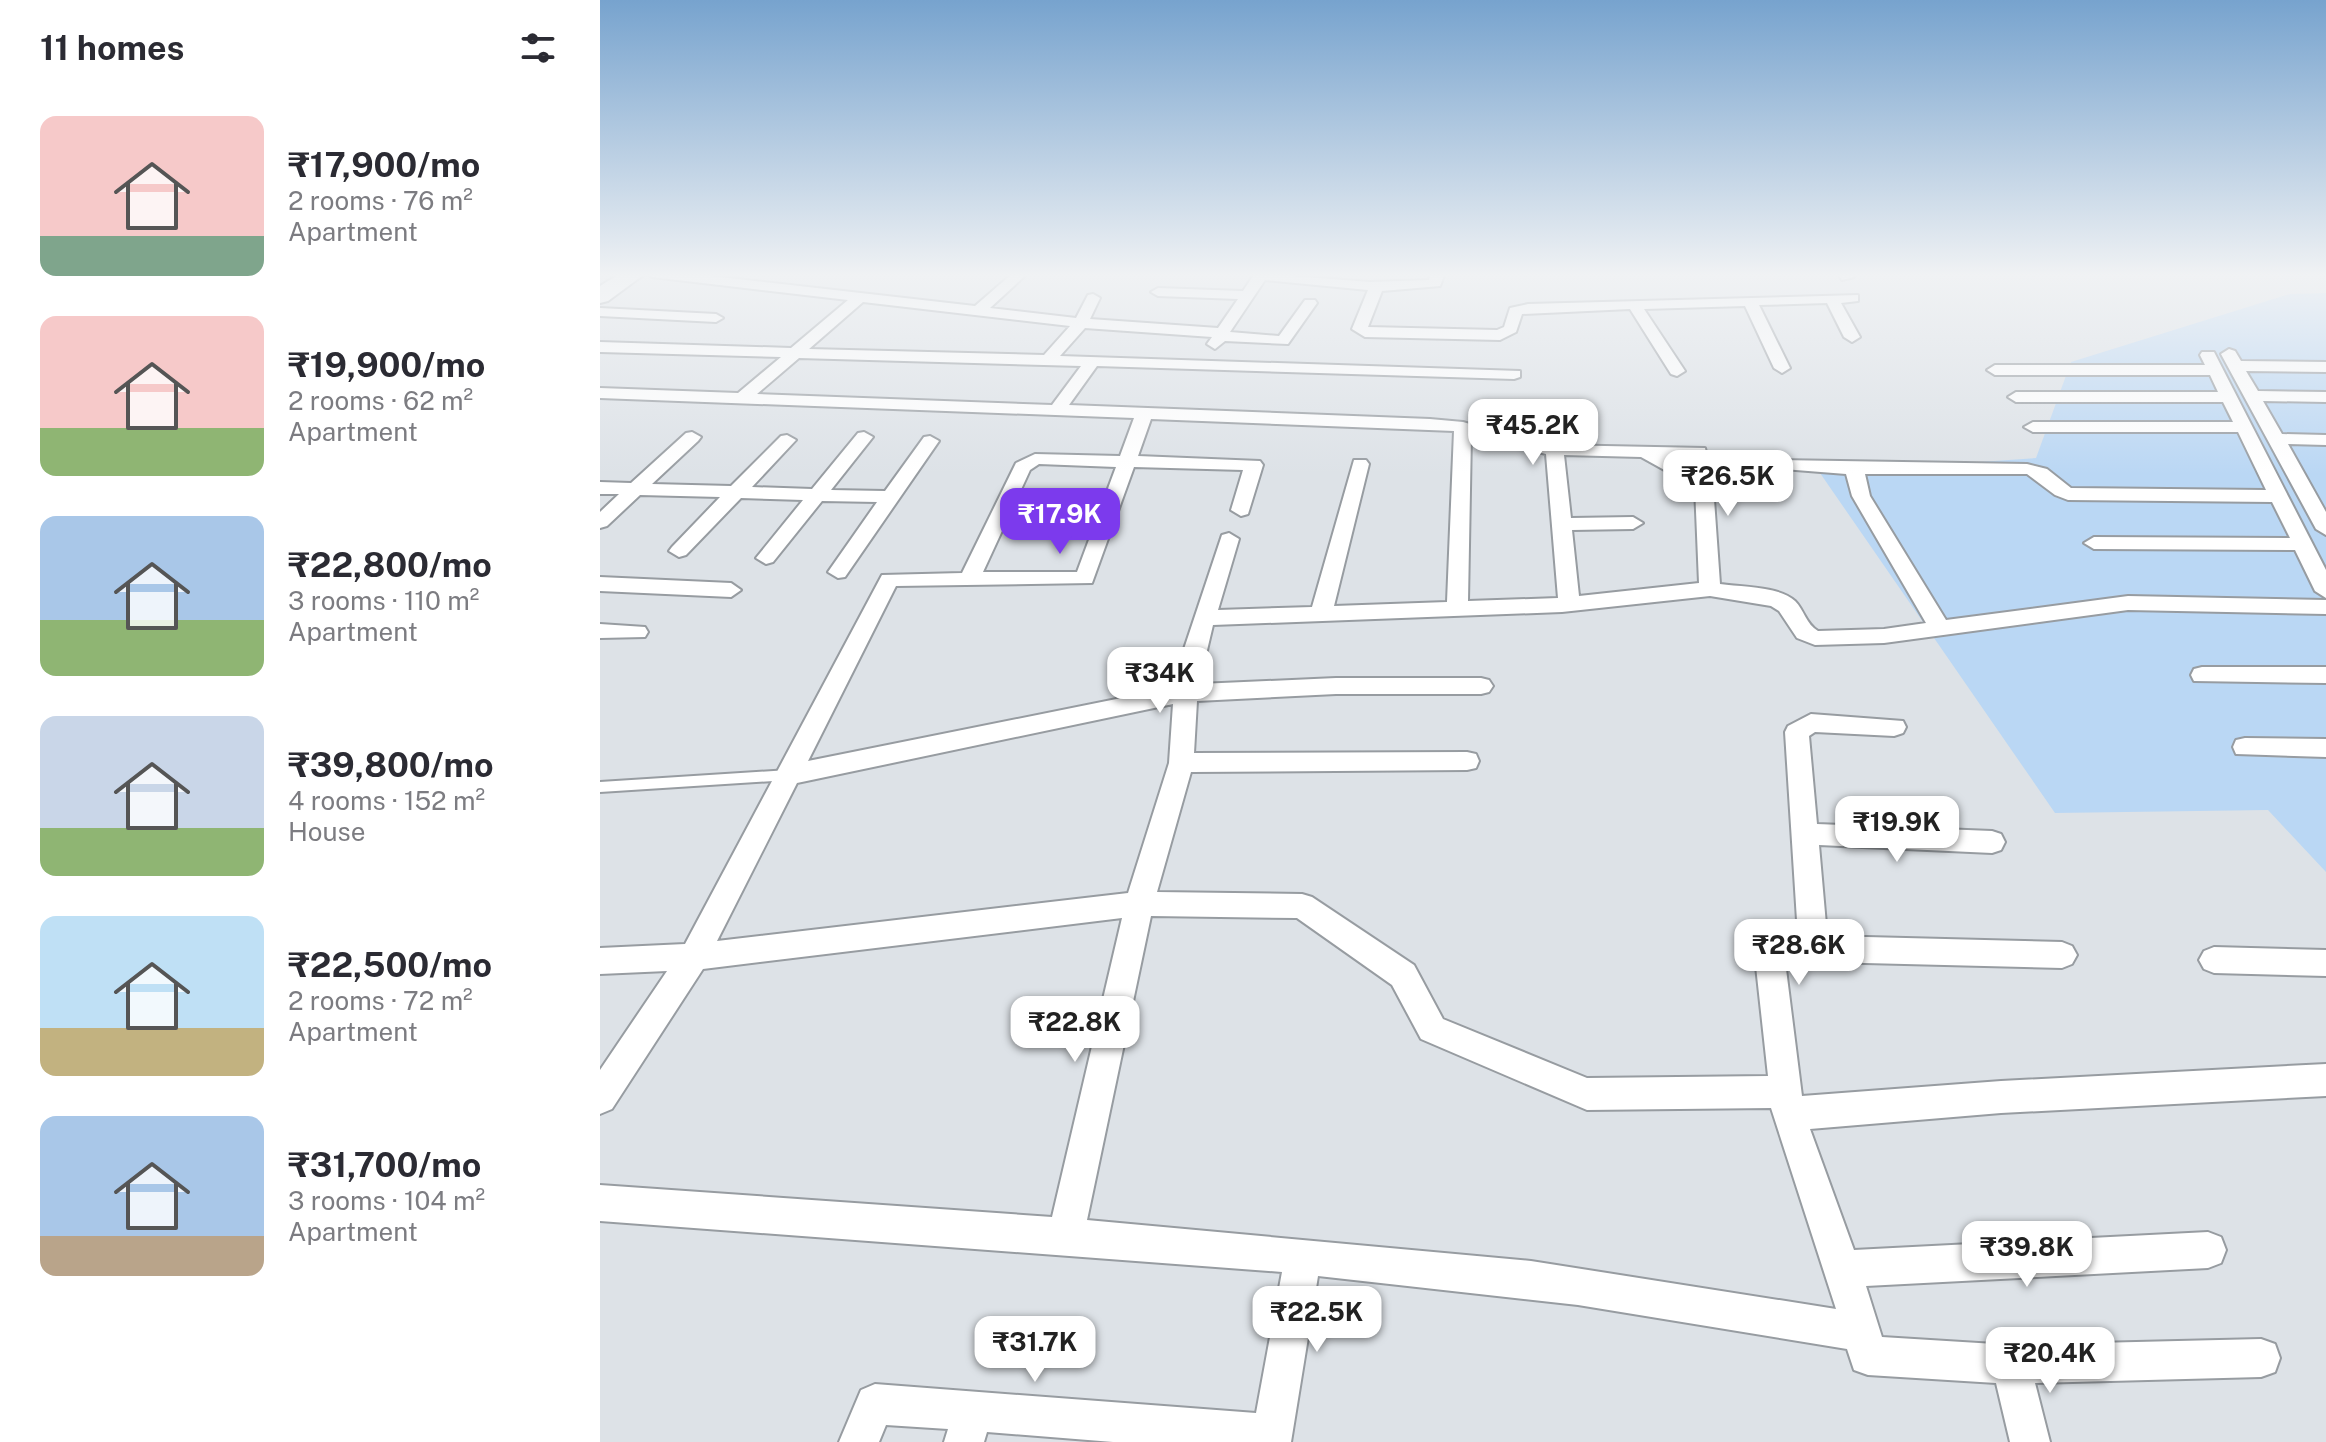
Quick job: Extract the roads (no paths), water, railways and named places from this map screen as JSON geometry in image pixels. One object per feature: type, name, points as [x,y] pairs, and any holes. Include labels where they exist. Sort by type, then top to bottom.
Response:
[{"type":"street","points":[[741,399],[810,340]]},
{"type":"street","points":[[1048,360],[1066,340]]},
{"type":"street","points":[[1200,366],[1217,340]]},
{"type":"street","points":[[1396,340],[1429,353],[1514,374]]},
{"type":"street","points":[[600,347],[1200,366],[1429,353],[1479,340]]},
{"type":"street","points":[[1657,340],[1677,371]]},
{"type":"street","points":[[1769,340],[1782,368]]},
{"type":"street","points":[[2320,510],[2232,360],[2326,367]]},
{"type":"street","points":[[1058,409],[1092,362]]},
{"type":"street","points":[[1995,370],[2211,363],[2326,591]]},
{"type":"street","points":[[600,393],[1145,411],[1463,427],[1523,445],[1555,450],[1699,452],[1710,589]]},
{"type":"street","points":[[2252,396],[2326,397]]},
{"type":"street","points":[[2016,397],[2229,397]]},
{"type":"street","points":[[600,1098],[694,957],[889,580],[1085,578],[1145,411]]},
{"type":"street","points":[[1457,609],[1463,427]]},
{"type":"street","points":[[2033,427],[2244,427]]},
{"type":"street","points":[[600,522],[692,437]]},
{"type":"street","points":[[766,558],[864,437]]},
{"type":"street","points":[[2276,439],[2326,440]]},
{"type":"street","points":[[679,551],[787,440]]},
{"type":"street","points":[[838,572],[930,441]]},
{"type":"street","points":[[1555,450],[1569,604]]},
{"type":"street","points":[[970,578],[1027,461],[1045,458],[1254,465],[1241,510]]},
{"type":"street","points":[[1321,614],[1360,464]]},
{"type":"street","points":[[1783,464],[1854,469],[2027,469],[2044,473],[2068,494],[2283,505],[2320,510]]},
{"type":"street","points":[[1854,469],[1861,496],[1922,581],[1940,629]]},
{"type":"street","points":[[600,488],[888,497]]},
{"type":"street","points":[[1561,524],[1633,523]]},
{"type":"street","points":[[1066,1235],[1139,904],[1181,763],[1186,693],[1194,652],[1229,539]]},
{"type":"street","points":[[2094,543],[2302,544]]},
{"type":"street","points":[[600,584],[731,590]]},
{"type":"street","points":[[1206,618],[1569,604],[1710,589],[1777,600],[1787,606],[1805,633],[1815,638],[1884,636],[2128,603],[2326,607]]},
{"type":"street","points":[[600,631],[637,632]]},
{"type":"street","points":[[2202,675],[2326,675]]},
{"type":"street","points":[[789,775],[1186,693],[1336,686],[1481,686]]},
{"type":"street","points":[[1814,949],[1797,732],[1811,723],[1894,727]]},
{"type":"street","points":[[2245,747],[2326,748]]},
{"type":"street","points":[[1181,763],[1467,761]]},
{"type":"street","points":[[1804,834],[1992,842]]},
{"type":"street","points":[[600,961],[694,957],[1139,904],[1302,906],[1403,975],[1432,1029],[1587,1094],[1786,1103],[2001,1097],[2326,1080]]},
{"type":"street","points":[[2062,955],[1769,948],[1786,1103],[1843,1269],[1868,1356],[2011,1364],[2261,1358]]},
{"type":"street","points":[[2214,960],[2326,963]]},
{"type":"street","points":[[600,1203],[1066,1235],[1486,1274],[1633,1294],[1862,1333]]},
{"type":"street","points":[[1843,1269],[2208,1250]]},
{"type":"street","points":[[859,1442],[875,1404],[969,1427],[1271,1438],[1303,1256]]},
{"type":"street","points":[[2011,1364],[2030,1442]]},
{"type":"lane","points":[[600,787],[789,775]]}]
